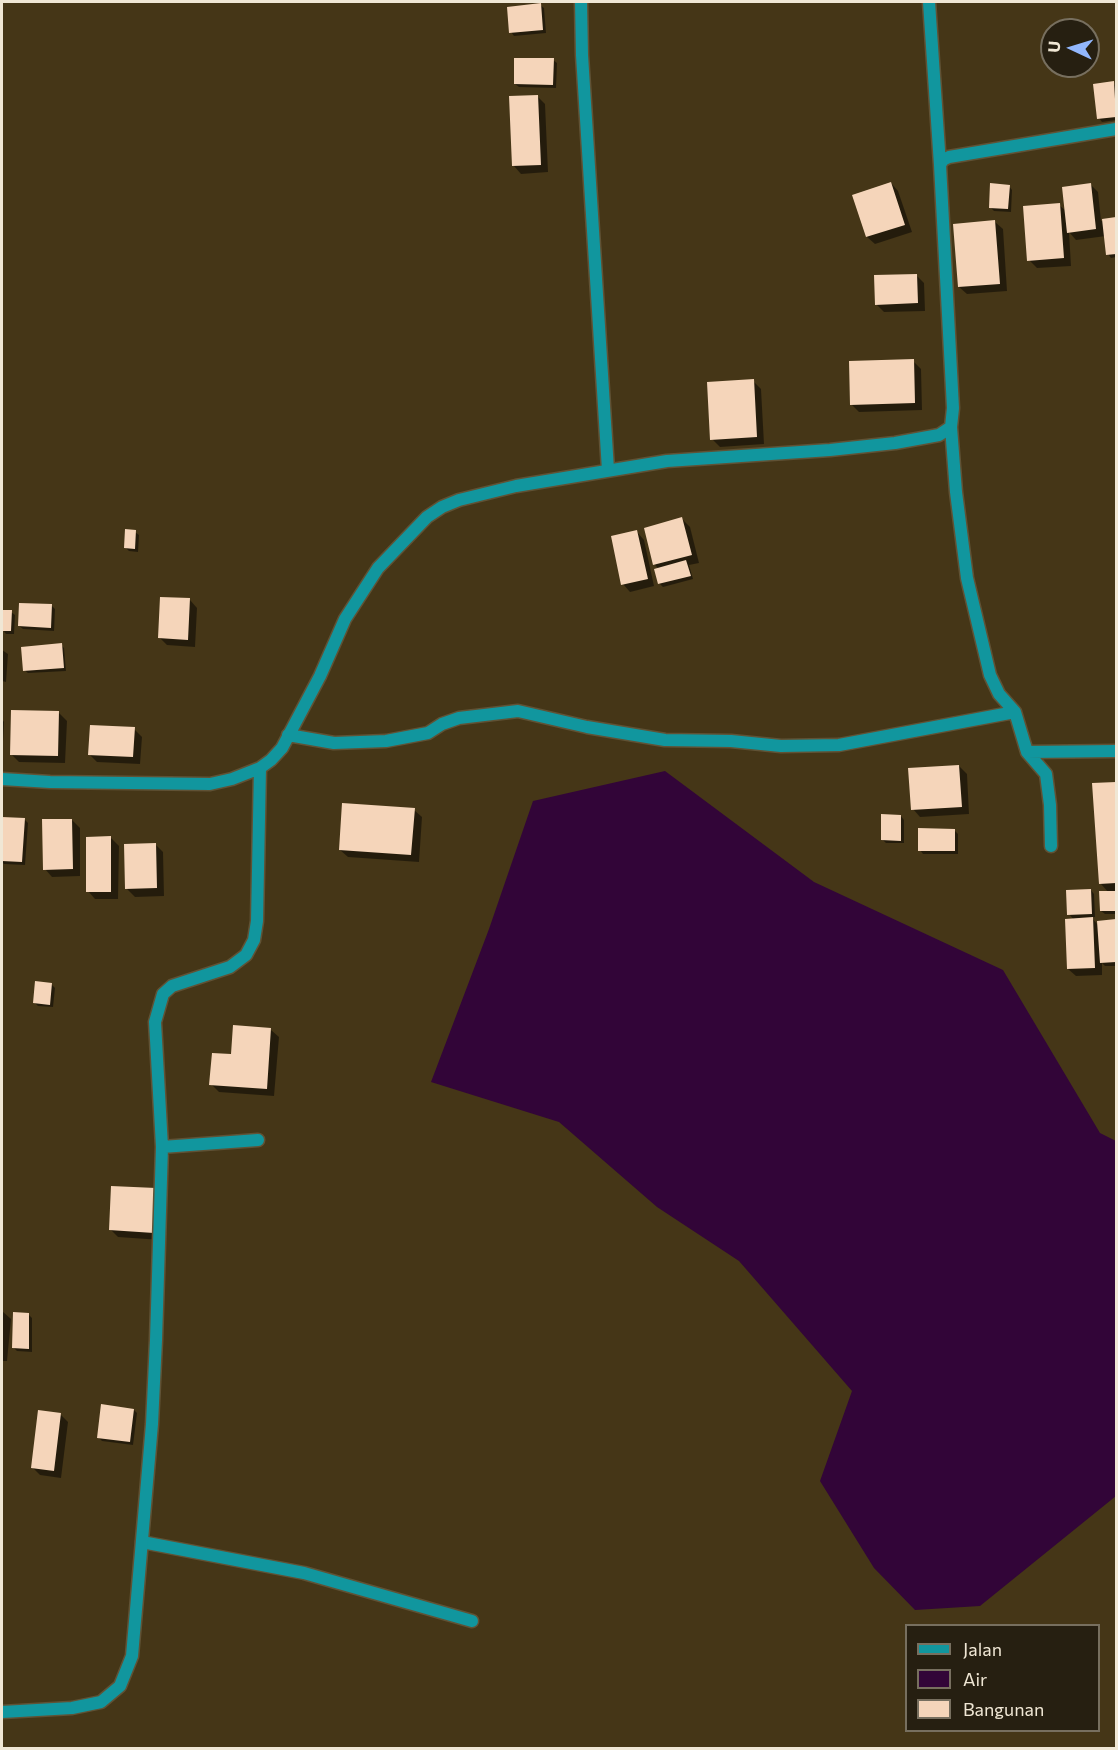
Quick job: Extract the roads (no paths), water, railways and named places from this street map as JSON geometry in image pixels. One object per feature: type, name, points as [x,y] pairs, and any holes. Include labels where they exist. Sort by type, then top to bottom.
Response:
[{"type":"street","points":[[581,2],[582,55],[608,470]]},
{"type":"street","points":[[929,2],[953,408],[951,427],[956,492],[967,578],[990,675],[999,694],[1015,712],[1028,752],[1046,774],[1052,846]]},
{"type":"street","points":[[940,165],[949,157],[1116,129]]},
{"type":"street","points":[[2,779],[50,782],[210,784],[232,779],[260,768],[282,748],[320,676],[345,619],[378,568],[402,541],[442,507],[481,494],[608,470],[666,461],[830,450],[895,442],[939,435],[951,427]]},
{"type":"street","points":[[288,735],[334,743],[386,741],[428,733],[442,724],[459,718],[518,711],[587,727],[665,740],[731,741],[781,746],[839,745],[1015,712]]},
{"type":"street","points":[[1028,752],[1116,751]]},
{"type":"street","points":[[2,1712],[72,1708],[101,1702],[120,1686],[132,1656],[153,1412],[162,1147],[155,1022],[163,994],[172,986],[230,967],[246,955],[254,940],[257,921],[260,768]]},
{"type":"street","points":[[162,1147],[258,1140]]},
{"type":"street","points":[[142,1542],[304,1573],[472,1621]]},
{"type":"water","points":[[665,771],[814,882],[1003,970],[1100,1133],[1116,1141],[1116,1496],[980,1606],[915,1610],[874,1568],[820,1481],[852,1391],[739,1261],[657,1207],[559,1122],[431,1082],[489,929],[533,801]]}]
